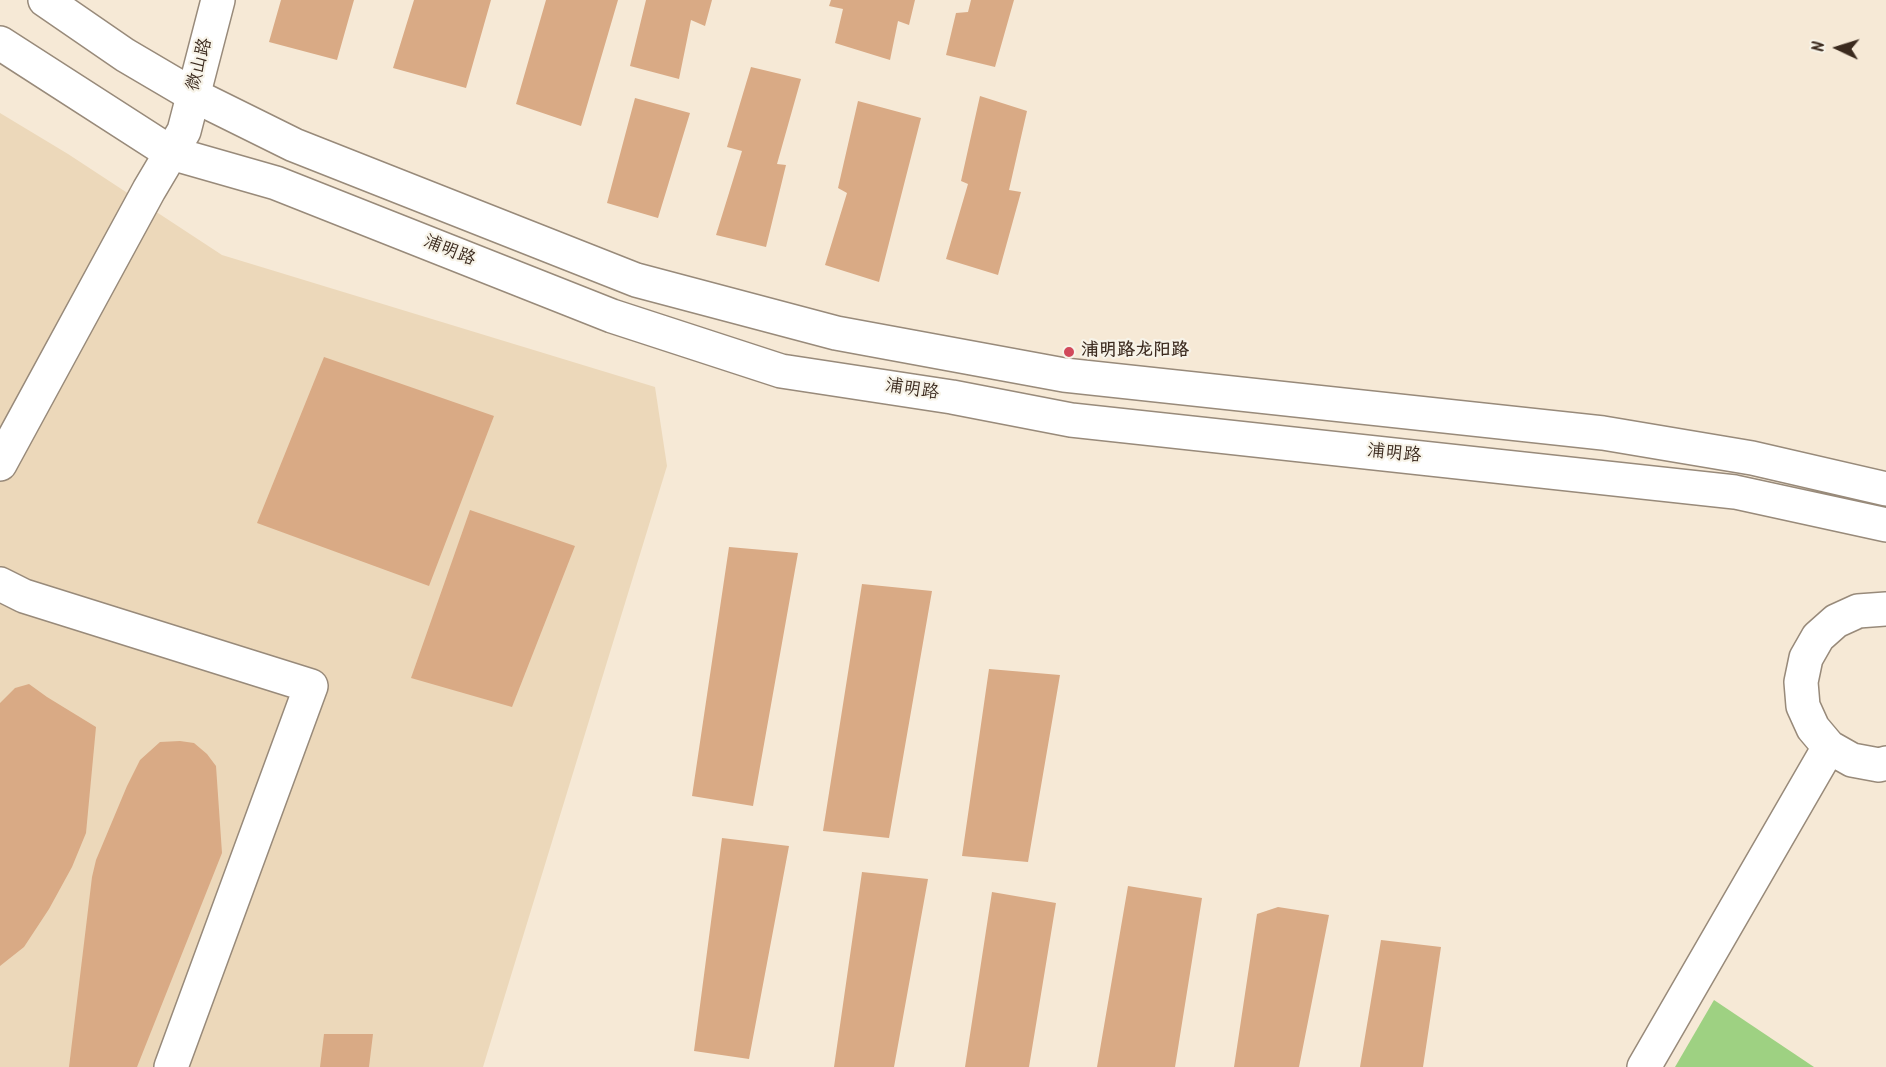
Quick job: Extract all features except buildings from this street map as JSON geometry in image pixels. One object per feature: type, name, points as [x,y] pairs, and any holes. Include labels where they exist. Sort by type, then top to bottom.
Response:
[{"type":"main road","points":[[45,0],[125,55],[193,95],[294,145],[636,280],[836,333],[1064,375],[1603,433],[1752,458],[1886,489]]},
{"type":"main road","name":"微山路","points":[[0,464],[177,142],[193,95],[218,0]]},
{"type":"main road","name":"浦明路","points":[[0,43],[177,142],[612,316],[781,371],[952,397],[1071,420],[1735,492],[1886,525]]},
{"type":"main road","points":[[0,584],[24,596],[311,686],[171,1067]]},
{"type":"main road","points":[[1886,609],[1858,611],[1836,621],[1818,637],[1806,658],[1801,682],[1803,706],[1813,728],[1829,747],[1852,760],[1879,765],[1886,763]]},
{"type":"main road","points":[[1644,1067],[1829,747]]},
{"type":"shaded area","points":[[0,113],[68,154],[222,255],[655,387],[667,466],[483,1067],[0,1067]]},
{"type":"green space","points":[[1714,1000],[1814,1067],[1675,1067]]},
{"type":"place","name":"浦明路龙阳路","points":[[1069,352]]}]
